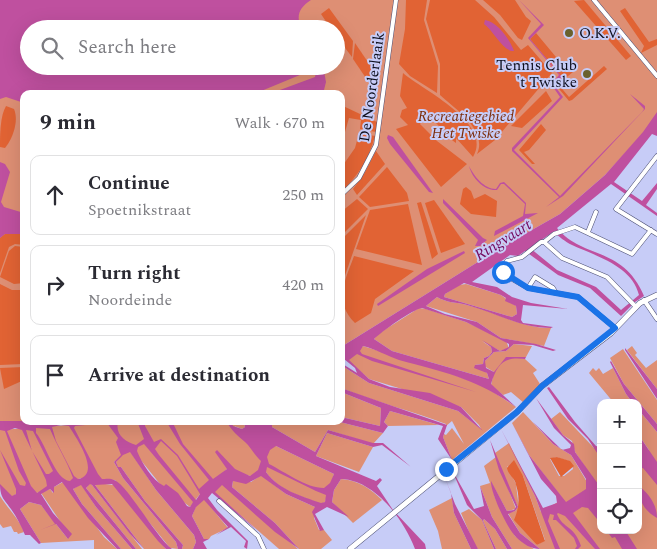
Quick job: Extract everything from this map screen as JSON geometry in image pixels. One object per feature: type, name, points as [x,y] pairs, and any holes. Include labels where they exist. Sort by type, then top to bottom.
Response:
[{"type":"street","name":"De Noorderlaaik","points":[[345,192],[359,178],[376,145],[396,0]]},
{"type":"street","points":[[594,0],[657,76]]},
{"type":"street","points":[[657,156],[616,209],[657,234]]},
{"type":"street","points":[[588,232],[596,212]]},
{"type":"street","points":[[615,328],[578,297],[528,288],[500,272],[507,261],[526,254],[540,242],[544,242],[554,234],[575,226],[632,254],[651,230]]},
{"type":"street","points":[[544,242],[562,258],[607,277],[633,304]]},
{"type":"street","points":[[528,288],[535,277],[553,288],[556,293]]},
{"type":"street","points":[[350,549],[517,412],[542,386],[615,328],[633,304],[657,294]]},
{"type":"street","points":[[644,300],[657,319]]},
{"type":"street","points":[[219,502],[258,536],[264,549]]},
{"type":"green space","name":"Recreatiegebied Het Twiske","points":[[0,0],[657,0],[657,118],[605,175],[560,214],[502,247],[345,345],[345,90],[20,90],[20,421],[0,421]]},
{"type":"green space","points":[[406,0],[427,0],[424,20],[438,66],[437,93],[410,76],[399,64],[405,29]]},
{"type":"green space","points":[[430,0],[475,0],[494,17],[521,50],[528,45],[552,73],[495,140],[477,154],[479,145],[474,128],[461,113],[440,95],[440,64],[426,19]]},
{"type":"green space","points":[[483,0],[515,0],[526,17],[531,21],[522,40],[518,38],[500,15]]},
{"type":"green space","points":[[584,0],[631,56],[626,60],[574,1]]},
{"type":"green space","points":[[329,8],[338,20],[325,20],[321,14]]},
{"type":"green space","points":[[625,8],[649,42],[657,39],[657,45],[641,53],[644,46],[620,11]]},
{"type":"green space","points":[[345,30],[353,41],[352,57],[345,48]]},
{"type":"green space","points":[[536,33],[561,63],[564,62],[573,72],[558,84],[569,97],[604,66],[607,69],[569,101],[555,84],[561,76],[530,39]]},
{"type":"green space","points":[[355,43],[374,71],[372,87],[353,59]]},
{"type":"green space","points":[[403,73],[453,109],[474,132],[477,145],[473,157],[456,138],[456,143],[445,135],[445,132],[451,134],[440,127],[427,114],[420,124],[437,141],[467,164],[441,187],[396,129],[408,125],[400,117],[402,110],[407,108],[400,96]]},
{"type":"green space","points":[[546,91],[552,101],[522,128],[511,126]]},
{"type":"green space","points":[[6,106],[14,109],[16,119],[13,134],[5,148],[0,147],[0,137],[1,120]]},
{"type":"green space","points":[[345,107],[377,122],[376,132],[360,129],[361,120],[349,118],[345,132]]},
{"type":"green space","points":[[541,124],[546,130],[529,150],[524,152],[535,164],[532,164],[519,150]]},
{"type":"green space","points":[[359,133],[375,136],[370,152],[362,167],[345,188],[345,162],[355,148]]},
{"type":"green space","points":[[376,151],[385,164],[357,195],[353,189],[364,174]]},
{"type":"green space","points":[[387,167],[407,193],[409,201],[370,207],[359,197]]},
{"type":"green space","points":[[466,187],[471,191],[474,199],[485,194],[497,201],[496,217],[471,214],[460,204],[463,189]]},
{"type":"green space","points":[[357,199],[368,209],[345,232],[345,209]]},
{"type":"green space","points":[[434,200],[465,244],[441,253],[425,203]]},
{"type":"green space","points":[[421,202],[438,254],[432,259],[417,203]]},
{"type":"green space","points":[[408,204],[422,265],[356,249],[370,210]]},
{"type":"green space","points":[[366,215],[345,275],[345,236]]},
{"type":"green space","points":[[5,234],[20,234],[20,245],[15,244],[9,247],[0,273],[0,238]]},
{"type":"green space","points":[[15,246],[20,247],[20,283],[14,284],[0,277],[9,251]]},
{"type":"green space","points":[[354,256],[414,271],[375,299],[371,313],[355,323],[345,309],[345,282]]},
{"type":"green space","points":[[0,284],[12,290],[20,290],[20,364],[0,365]]},
{"type":"green space","points":[[466,284],[501,295],[516,306],[517,314],[512,317],[444,297],[445,294],[459,285]]},
{"type":"green space","points":[[437,297],[478,308],[519,323],[551,328],[544,346],[501,338],[477,322],[426,306]]},
{"type":"green space","points":[[419,308],[466,322],[506,341],[509,348],[500,351],[482,341],[491,347],[492,352],[484,358],[483,364],[475,365],[487,373],[489,379],[392,351],[374,339],[378,334]]},
{"type":"green space","points":[[514,344],[532,346],[526,357],[515,357],[525,359],[537,370],[533,373],[540,384],[524,403],[511,392],[503,395],[491,385],[494,372],[484,366],[485,361],[494,352],[506,351]]},
{"type":"green space","points":[[363,346],[484,386],[516,407],[452,460],[443,437],[444,434],[446,435],[452,428],[464,444],[452,421],[446,426],[446,424],[345,390],[345,368],[369,383],[458,411],[481,429],[461,407],[369,379],[348,360]]},
{"type":"green space","points":[[632,346],[637,353],[635,355],[646,368],[657,360],[657,389],[627,350]]},
{"type":"green space","points":[[623,349],[657,400],[657,424],[642,406],[642,399],[636,399],[624,384],[610,358]]},
{"type":"green space","points":[[20,367],[20,382],[4,389],[0,368]]},
{"type":"green space","points":[[593,368],[596,371],[599,368],[603,374],[613,368],[630,399],[611,399],[589,373]]},
{"type":"green space","points":[[345,394],[381,408],[380,426],[345,418]]},
{"type":"green space","points":[[390,411],[439,425],[388,426],[384,422]]},
{"type":"green space","points":[[523,412],[553,444],[571,455],[587,482],[592,477],[575,452],[572,441],[563,435],[551,419],[560,412],[594,448],[597,448],[597,534],[642,534],[642,448],[649,450],[642,440],[642,414],[657,432],[657,549],[540,549],[520,533],[508,513],[515,511],[518,507],[501,471],[495,453],[509,443],[541,512],[563,499],[529,455],[512,423]],"holes":[[[557,457],[570,462],[573,469],[564,476],[559,476],[550,459]],[[507,466],[523,476],[545,540],[537,545],[519,509],[516,484]]]},
{"type":"green space","points":[[345,423],[383,433],[373,444],[328,430],[315,452],[272,427],[272,425],[345,425]]},
{"type":"green space","points":[[69,425],[245,425],[242,429],[234,426],[254,440],[276,446],[334,474],[325,502],[321,504],[277,484],[266,472],[250,476],[227,469],[200,494],[190,507],[160,484],[127,443],[123,454],[130,451],[156,490],[194,535],[196,542],[193,549],[182,549],[183,545],[145,501],[121,467],[118,468],[116,462],[119,458],[114,462],[123,478],[176,542],[178,549],[170,548],[115,480],[82,478],[67,482],[64,480],[37,493],[16,494],[12,497],[0,485],[0,430]]},
{"type":"green space","points":[[327,433],[373,447],[359,472],[316,456]]},
{"type":"green space","points":[[496,457],[516,509],[507,511],[491,482],[495,498],[515,536],[534,549],[512,549],[492,517],[480,486],[490,483],[484,466]]},
{"type":"green space","points":[[557,457],[570,461],[574,466],[561,477],[550,458]]},
{"type":"green space","points":[[514,460],[523,476],[545,541],[537,545],[514,520],[518,507],[518,494],[515,483],[507,468]]},
{"type":"green space","points":[[261,475],[286,494],[315,507],[314,518],[319,530],[324,530],[332,540],[321,549],[299,549],[275,523],[232,487],[233,481],[251,482]]},
{"type":"green space","points":[[341,479],[353,481],[364,486],[382,500],[353,523],[332,502],[334,490]]},
{"type":"green space","points":[[63,482],[104,537],[117,549],[94,549],[94,540],[41,543],[20,509],[29,502],[41,505],[68,539],[64,527],[41,493],[50,489],[53,493],[54,487]]},
{"type":"green space","points":[[90,483],[142,549],[136,549],[86,488]]},
{"type":"green space","points":[[96,483],[114,485],[166,549],[144,549],[95,485]]},
{"type":"green space","points":[[81,484],[96,507],[132,549],[121,549],[82,504],[73,489]]},
{"type":"green space","points":[[222,484],[298,549],[279,549],[214,492]]},
{"type":"green space","points":[[0,496],[24,532],[18,534],[14,532],[11,526],[3,528],[0,524]]},
{"type":"green space","points":[[452,498],[454,513],[471,549],[442,549],[438,531],[429,510]]},
{"type":"green space","points":[[204,499],[228,528],[211,536],[209,539],[204,539],[192,516],[196,506]]},
{"type":"green space","points":[[469,509],[482,520],[494,549],[478,549],[475,546],[461,513]]},
{"type":"green space","points":[[484,519],[495,529],[507,549],[496,549],[483,521]]},
{"type":"shaded area","points":[[0,0],[311,0],[301,9],[299,20],[20,20],[20,75],[300,75],[264,90],[20,90],[20,102],[6,97],[0,99]]},
{"type":"shaded area","points":[[519,0],[544,25],[530,39],[562,77],[554,85],[563,97],[514,150],[560,196],[642,112],[644,109],[630,94],[645,106],[645,109],[563,196],[546,207],[559,197],[512,151],[512,148],[560,97],[551,84],[559,75],[528,38],[541,24]]},
{"type":"shaded area","points":[[485,20],[490,21],[499,28],[510,42],[514,51],[502,44],[484,24]]},
{"type":"shaded area","points":[[315,75],[325,75],[326,82],[324,90],[280,90],[315,77]]},
{"type":"shaded area","points":[[657,112],[657,136],[652,134],[614,182],[642,201],[657,183],[657,189],[646,205],[657,213],[657,216],[611,184],[557,228],[578,245],[614,261],[635,280],[644,296],[621,316],[590,288],[558,275],[525,251],[518,256],[510,255],[472,282],[497,287],[512,297],[531,303],[568,309],[523,305],[521,320],[523,323],[553,327],[529,326],[478,308],[437,297],[426,306],[445,314],[477,322],[501,338],[536,344],[556,350],[553,351],[533,345],[514,344],[506,351],[494,352],[485,361],[486,368],[494,372],[506,357],[526,357],[525,359],[511,359],[502,363],[491,384],[516,407],[487,389],[473,383],[446,373],[399,360],[368,347],[363,346],[360,351],[362,354],[476,392],[372,361],[357,354],[349,360],[369,379],[390,387],[430,393],[461,407],[483,431],[458,411],[369,383],[345,368],[345,366],[357,373],[355,368],[345,360],[345,345],[502,247],[560,214],[605,175],[643,132]],"holes":[[[553,232],[569,244],[602,258],[621,269],[629,276],[639,295],[621,310],[596,287],[557,270],[530,248]],[[464,283],[501,295],[506,298],[505,301],[516,306],[517,314],[512,317],[444,297],[445,294]],[[422,308],[466,322],[509,344],[509,347],[500,351],[482,340],[491,347],[492,352],[484,358],[483,364],[475,365],[474,368],[487,373],[489,379],[392,351],[374,339],[397,321]]]},
{"type":"shaded area","points":[[388,135],[393,137],[433,193],[429,192],[390,144],[387,138]]},
{"type":"shaded area","points":[[0,162],[5,164],[10,172],[1,202],[4,207],[20,212],[20,234],[5,234],[0,238]]},
{"type":"shaded area","points":[[469,166],[477,178],[487,187],[496,189],[500,183],[504,182],[526,203],[525,214],[538,213],[494,236],[495,231],[523,216],[525,204],[504,184],[501,184],[497,190],[483,186],[476,179]]},
{"type":"shaded area","points":[[443,199],[487,240],[480,246],[475,246],[478,240],[443,203]]},
{"type":"shaded area","points":[[464,251],[465,253],[378,306],[377,304],[427,269]]},
{"type":"shaded area","points":[[625,348],[657,389],[657,399],[625,350]]},
{"type":"shaded area","points":[[610,362],[636,399],[630,399],[626,394]]},
{"type":"shaded area","points":[[549,387],[575,422],[597,446],[597,453],[588,439],[568,419],[547,388]]},
{"type":"shaded area","points":[[345,389],[447,425],[443,437],[452,460],[438,439],[443,426],[390,411],[384,422],[388,426],[383,433],[345,423],[345,418],[380,426],[381,408],[345,394]]},
{"type":"shaded area","points":[[536,398],[563,435],[574,444],[575,452],[597,482],[597,519],[588,508],[582,507],[573,513],[600,549],[595,549],[565,516],[558,513],[559,519],[575,534],[581,546],[575,549],[577,546],[574,538],[556,520],[553,520],[554,515],[550,514],[548,521],[560,549],[555,549],[535,496],[501,429],[543,508],[557,503],[556,496],[541,479],[512,423],[529,455],[566,502],[586,489],[586,479],[571,455],[563,450],[570,448],[571,445],[554,428]]},
{"type":"shaded area","points":[[642,406],[657,424],[657,432],[642,414]]},
{"type":"shaded area","points":[[0,421],[20,421],[20,425],[61,425],[86,425],[75,426],[74,428],[98,474],[102,479],[111,479],[120,484],[172,549],[166,549],[158,541],[112,484],[95,485],[144,549],[90,484],[86,488],[136,549],[132,549],[96,507],[81,485],[73,489],[82,504],[121,549],[117,549],[88,518],[62,482],[54,487],[54,493],[50,489],[41,494],[53,513],[72,534],[68,539],[56,524],[40,530],[55,524],[41,505],[29,502],[20,509],[41,543],[39,544],[30,535],[25,535],[15,515],[2,496],[0,489],[0,484],[12,496],[16,494],[16,489],[0,450],[20,485],[25,486],[26,483],[19,471],[5,431],[0,430]],"holes":[[[69,426],[88,463],[88,470],[85,476],[78,479],[74,476],[56,441],[52,427]],[[15,428],[22,430],[32,451],[26,430],[33,431],[53,471],[46,474],[32,452],[46,480],[47,486],[37,493],[31,486],[7,431]],[[36,428],[50,429],[73,478],[70,481],[60,475],[55,468],[36,433]]]},
{"type":"shaded area","points":[[533,422],[561,449],[553,444]]},
{"type":"shaded area","points":[[108,425],[117,425],[119,434],[128,442],[136,445],[144,439],[139,425],[145,425],[154,442],[161,439],[178,455],[199,489],[209,480],[180,444],[168,425],[174,425],[183,444],[213,479],[227,469],[215,452],[217,450],[235,469],[250,476],[258,470],[261,461],[229,425],[242,429],[245,425],[272,425],[272,427],[315,452],[328,430],[373,443],[383,443],[411,467],[382,445],[373,447],[327,433],[316,456],[376,481],[380,478],[382,480],[377,486],[393,510],[425,544],[426,549],[415,549],[396,514],[387,503],[365,486],[341,479],[334,490],[332,502],[349,517],[327,507],[315,514],[324,530],[320,531],[312,512],[315,507],[286,494],[261,476],[246,484],[233,481],[232,487],[275,523],[299,549],[275,532],[222,485],[215,492],[259,532],[212,493],[208,498],[217,510],[248,541],[247,549],[244,547],[246,541],[231,527],[216,535],[228,527],[204,500],[196,507],[192,516],[204,539],[209,539],[203,542],[207,549],[193,549],[196,542],[194,535],[156,490],[130,452],[123,455],[116,462],[118,467],[121,467],[145,501],[183,545],[182,549],[178,549],[176,542],[123,478],[114,462],[121,455],[116,442],[118,438]],"holes":[[[161,441],[177,456],[200,494],[196,500],[155,449]],[[144,444],[193,502],[190,507],[187,506],[178,493],[166,484],[164,486],[155,480],[137,451],[138,447]],[[276,446],[334,474],[330,483],[324,488],[303,483],[269,464],[267,457],[270,450]],[[267,467],[326,495],[325,502],[321,503],[291,492],[277,483],[266,472]]]},
{"type":"shaded area","points":[[490,440],[518,507],[515,511],[508,514],[520,533],[540,549],[527,546],[521,542],[513,533],[500,511],[493,493],[491,481],[507,511],[514,510],[516,507],[499,470]]},
{"type":"shaded area","points":[[642,440],[657,462],[657,485],[643,468]]},
{"type":"shaded area","points":[[452,470],[474,509],[484,506],[480,486],[492,517],[512,549],[507,549],[495,529],[484,519],[483,521],[496,549],[494,549],[482,520],[467,505]]},
{"type":"shaded area","points":[[642,489],[651,499],[657,513],[657,518],[649,512],[643,504]]},
{"type":"shaded area","points":[[451,494],[478,549],[471,549],[454,513]]},
{"type":"shaded area","points":[[609,534],[628,534],[637,549],[622,549],[615,537],[612,538]]},
{"type":"place","name":"O.K.V.","points":[[569,33]]},
{"type":"place","name":"Tennis Club 't Twiske","points":[[587,74]]},
{"type":"route","points":[[446,469],[517,412],[542,386],[615,328],[578,297],[528,288],[503,272]]},
{"type":"water label","name":"Ringvaart","points":[[503,240]]}]
